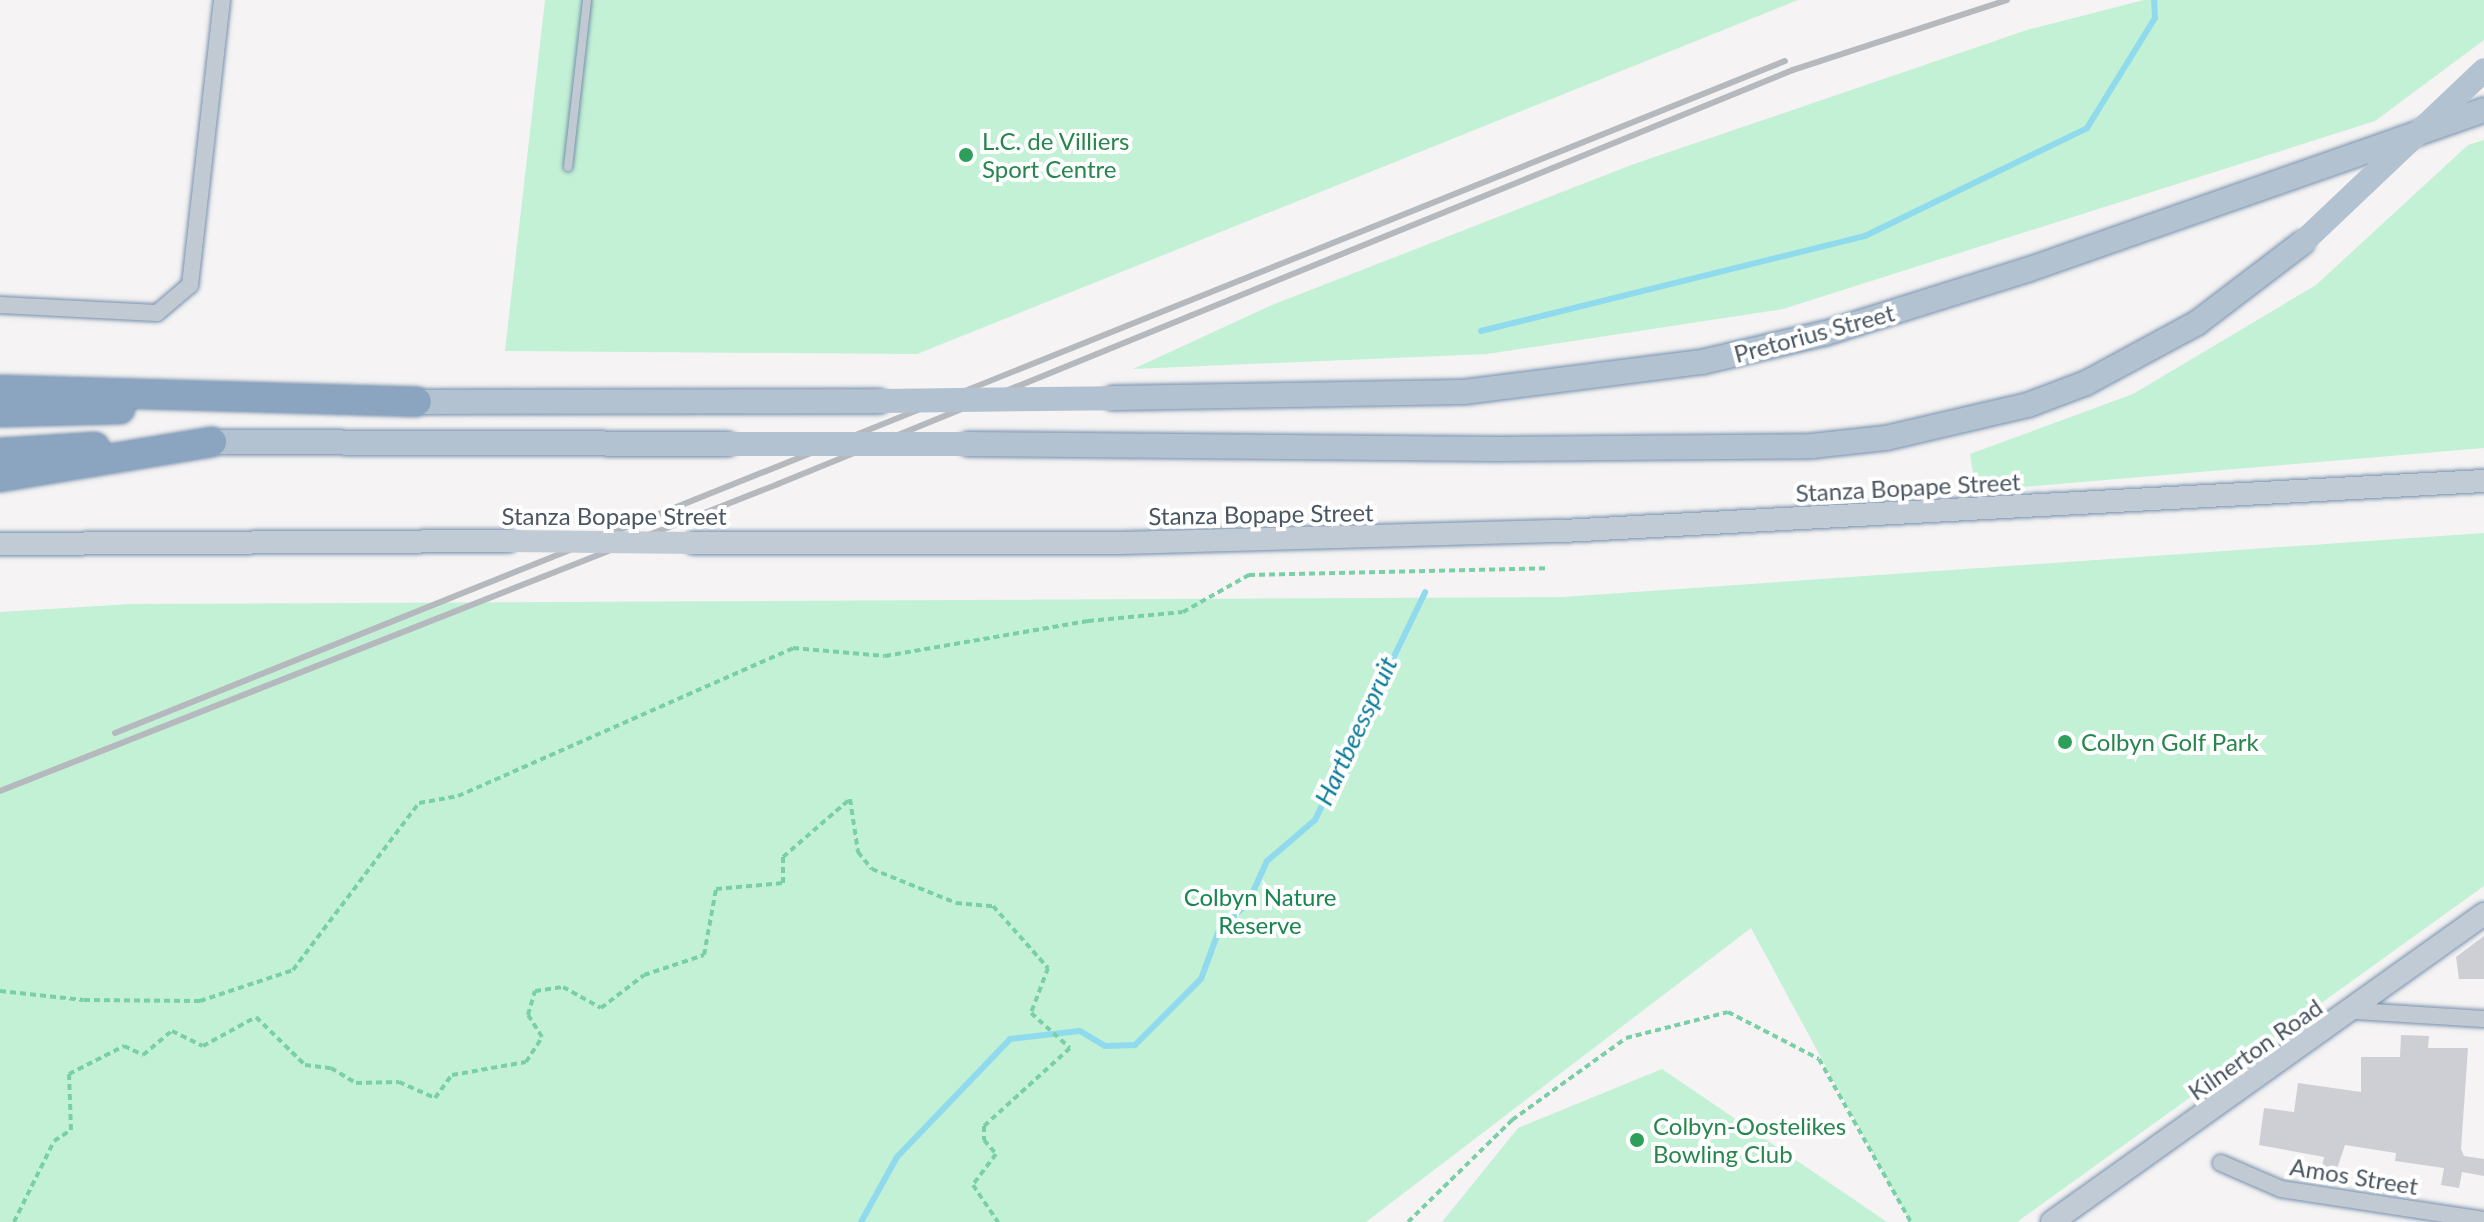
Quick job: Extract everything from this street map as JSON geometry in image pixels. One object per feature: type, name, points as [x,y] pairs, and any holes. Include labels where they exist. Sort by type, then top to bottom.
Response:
[{"type":"highway","points":[[5,384],[55,389],[417,402]]},
{"type":"highway","points":[[0,412],[417,402]]},
{"type":"highway","points":[[0,453],[212,442]]},
{"type":"highway","points":[[0,477],[212,442]]},
{"type":"main road","points":[[212,442],[1514,449],[1812,446],[1886,438],[2028,405],[2086,383],[2197,323],[2302,243],[2484,70]]},
{"type":"main road","name":"Pretorius Street","points":[[417,402],[879,401],[1464,392],[1702,362],[1826,333],[2027,270],[2484,110]]},
{"type":"main road","name":"Stanza Bopape Street","points":[[0,547],[38,543],[694,543],[1504,533],[2484,481]]},
{"type":"main road","name":"Kilnerton Road","points":[[2052,1222],[2356,1011],[2484,914]]},
{"type":"street","points":[[0,305],[157,313],[190,285],[222,0]]},
{"type":"street","points":[[2356,1011],[2484,1019]]},
{"type":"street","name":"Amos Street","points":[[2221,1163],[2281,1189],[2484,1220]]},
{"type":"lane","points":[[568,167],[587,0]]},
{"type":"path","points":[[0,991],[84,1000],[200,1001],[293,970],[419,803],[458,796],[793,648],[885,656],[1088,621],[1183,612],[1249,575],[1548,568]]},
{"type":"path","points":[[14,1222],[54,1141],[71,1130],[69,1074],[96,1060],[124,1046],[143,1055],[172,1031],[203,1046],[256,1017],[305,1065],[331,1068],[356,1083],[399,1082],[435,1098],[452,1075],[526,1062],[542,1037],[528,1015],[535,991],[563,987],[601,1008],[644,975],[704,955],[716,889],[783,883],[783,857],[850,799],[858,852],[872,869],[956,903],[993,906],[1048,968],[1031,1013],[1070,1048],[984,1126],[984,1140],[996,1154],[973,1185],[998,1222]]},
{"type":"path","points":[[1408,1222],[1512,1120],[1626,1038],[1728,1012],[1819,1059],[1911,1222]]},
{"type":"green space","name":"L.C. de Villiers Sport Centre","points":[[545,0],[1798,0],[917,354],[505,351]]},
{"type":"green space","points":[[2144,0],[2484,0],[2484,40],[2375,121],[1783,309],[1487,354],[1133,369],[1272,305],[1634,164],[2027,30]]},
{"type":"green space","points":[[2484,140],[2484,448],[1976,491],[1970,454],[2133,394],[2316,285],[2468,145]]},
{"type":"green space","name":"Colbyn Nature Reserve","points":[[2484,533],[2484,886],[2017,1222],[1910,1222],[1751,928],[1366,1222],[0,1222],[0,612],[132,604],[1563,597]]},
{"type":"green space","name":"Colbyn-Oostelikes Bowling Club","points":[[1662,1069],[1887,1222],[1442,1222],[1518,1128]]},
{"type":"building","points":[[2484,936],[2484,979],[2459,979],[2456,957]]},
{"type":"building","points":[[2401,1035],[2429,1036],[2428,1048],[2468,1048],[2461,1149],[2464,1156],[2484,1159],[2484,1176],[2462,1172],[2459,1188],[2441,1185],[2444,1168],[2395,1161],[2396,1153],[2345,1145],[2337,1169],[2322,1167],[2324,1157],[2259,1145],[2264,1108],[2294,1112],[2298,1083],[2361,1092],[2361,1057],[2400,1057]]},
{"type":"waterway","points":[[1481,331],[1865,236],[2087,128],[2155,18],[2154,0]]},
{"type":"waterway","name":"Hartbeesspruit","points":[[861,1222],[897,1157],[1010,1039],[1080,1031],[1105,1046],[1135,1045],[1201,979],[1219,930],[1248,903],[1267,861],[1315,820],[1425,592]]},
{"type":"railway","points":[[0,791],[778,484],[1793,70],[2007,0]]},
{"type":"railway","points":[[115,733],[1785,61]]},
{"type":"place","name":"L.C. de Villiers Sport Centre","points":[[966,155]]},
{"type":"place","name":"Colbyn Golf Park","points":[[2065,742]]},
{"type":"place","name":"Colbyn-Oostelikes Bowling Club","points":[[1637,1140]]}]
